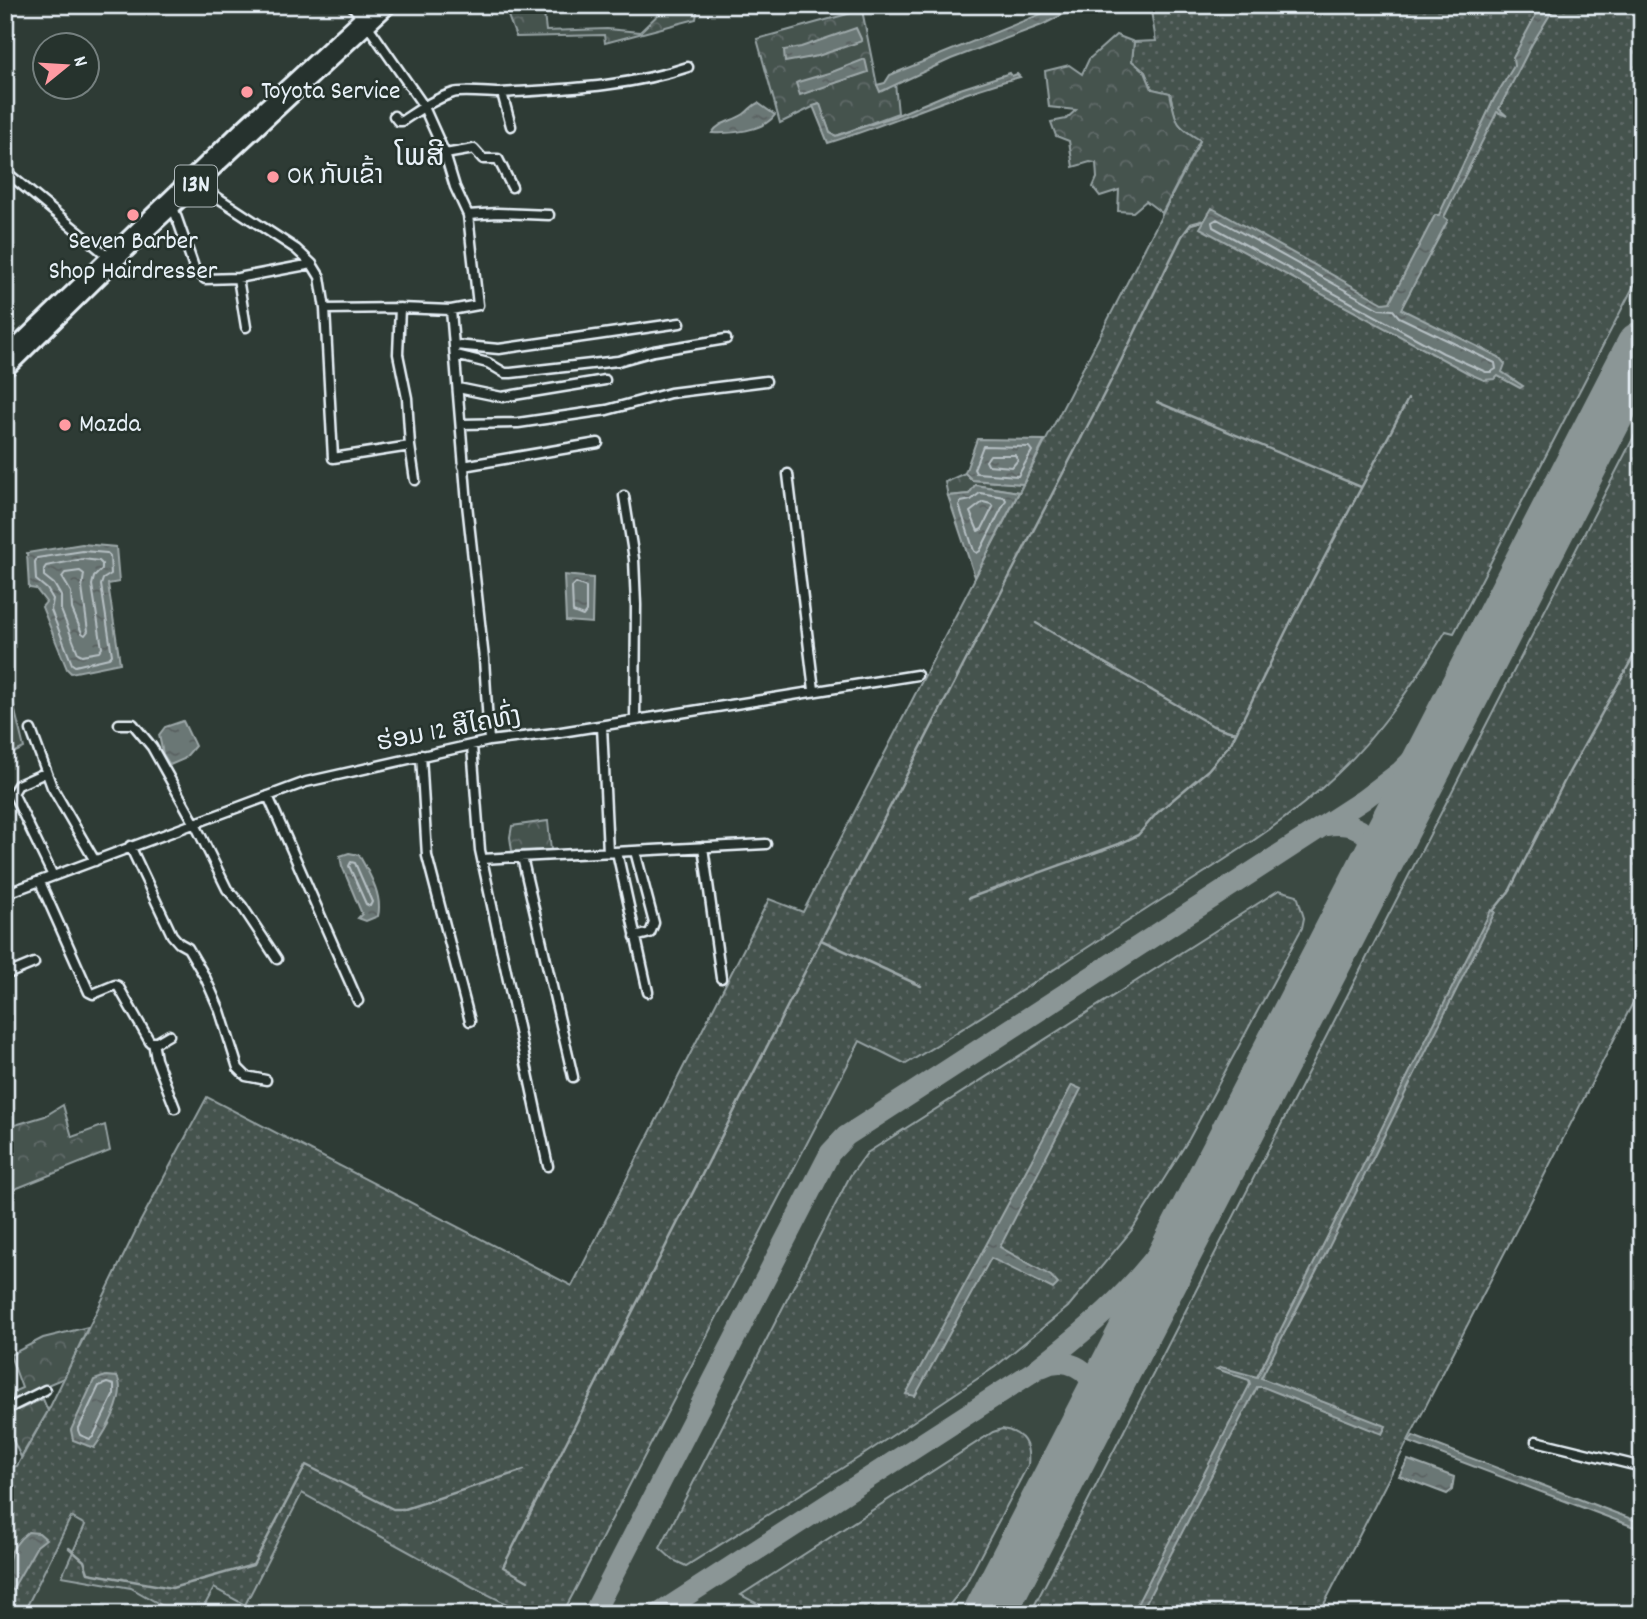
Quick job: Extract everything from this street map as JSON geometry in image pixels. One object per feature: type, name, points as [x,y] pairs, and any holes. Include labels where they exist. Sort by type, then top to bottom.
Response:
[{"type":"highway","name":"13N","points":[[364,22],[375,5]]},
{"type":"highway","name":"13N","points":[[5,356],[364,22],[390,5]]},
{"type":"highway","name":"13N","points":[[5,371],[111,259],[173,207],[320,63]]},
{"type":"street","points":[[325,309],[400,307],[451,310],[476,307],[479,302],[468,215],[455,187],[445,154],[423,105],[352,5]]},
{"type":"street","points":[[394,116],[398,121],[402,121],[423,105],[455,92],[502,93],[605,85],[668,74],[688,67]]},
{"type":"street","points":[[502,93],[512,127]]},
{"type":"street","points":[[445,154],[474,149],[483,159],[498,159],[512,187]]},
{"type":"street","points":[[5,171],[111,259]]},
{"type":"street","points":[[197,184],[296,248],[312,264],[320,277],[325,309],[333,458],[410,446]]},
{"type":"street","points":[[173,207],[195,270],[205,279],[238,278],[312,264]]},
{"type":"street","points":[[468,215],[549,215]]},
{"type":"street","points":[[238,278],[246,327]]},
{"type":"street","points":[[400,307],[398,354],[408,407],[415,480]]},
{"type":"street","points":[[451,310],[463,466],[484,659],[489,741]]},
{"type":"street","points":[[455,350],[499,349],[680,323]]},
{"type":"street","points":[[455,350],[505,373],[511,373],[618,362],[654,351],[726,339]]},
{"type":"street","points":[[458,388],[502,397],[605,380]]},
{"type":"street","points":[[461,424],[518,423],[607,410],[670,393],[766,381]]},
{"type":"street","points":[[463,466],[597,443]]},
{"type":"street","points":[[788,474],[814,690]]},
{"type":"street","points":[[624,496],[634,559],[636,594],[635,720]]},
{"type":"street","name":"ຮ່ອມ 12 ສີໄຄທົ່ງ","points":[[8,893],[306,782],[489,741],[602,726],[917,675]]},
{"type":"street","points":[[119,724],[133,724],[145,737],[195,824],[227,889],[242,906],[277,959]]},
{"type":"street","points":[[602,726],[612,852],[648,992]]},
{"type":"street","points":[[31,730],[45,773],[95,861]]},
{"type":"street","points":[[472,746],[482,859],[548,1166]]},
{"type":"street","points":[[421,755],[427,856],[470,1021]]},
{"type":"street","points":[[45,773],[18,785],[13,793],[53,876]]},
{"type":"street","points":[[268,796],[358,1001]]},
{"type":"street","points":[[482,859],[766,844]]},
{"type":"street","points":[[130,846],[172,935],[178,943],[188,948],[205,977],[220,1011],[238,1068],[246,1076],[267,1080]]},
{"type":"street","points":[[703,847],[721,978]]},
{"type":"street","points":[[635,850],[654,923],[650,933],[635,936]]},
{"type":"street","points":[[522,857],[573,1077]]},
{"type":"street","points":[[40,881],[89,992],[118,986],[144,1032],[153,1042],[156,1059],[175,1108]]},
{"type":"street","points":[[5,883],[8,893]]},
{"type":"street","points":[[5,975],[34,963]]},
{"type":"street","points":[[153,1042],[169,1035]]},
{"type":"street","points":[[5,1410],[45,1390]]},
{"type":"street","points":[[1536,1441],[1642,1467]]},
{"type":"shaded area","points":[[1270,5],[1642,5],[1642,985],[1319,1614],[5,1614],[5,1488],[48,1411],[139,1224],[207,1097],[572,1286],[769,899],[803,912]]},
{"type":"green space","points":[[504,5],[543,5],[546,31],[607,29],[640,32],[668,5],[698,5],[696,19],[605,43],[604,35],[516,37]]},
{"type":"green space","points":[[1150,5],[1642,5],[1642,270],[1454,633],[1446,631],[1396,706],[1353,758],[1293,812],[1245,846],[906,1064],[860,1041],[574,1592],[566,1607],[558,1614],[527,1614],[302,1493],[245,1605],[214,1588],[200,1614],[177,1614],[131,1588],[62,1576],[85,1525],[71,1517],[23,1614],[5,1614],[5,1469],[17,1466],[48,1411],[139,1224],[207,1097],[572,1286],[769,899],[803,912],[1200,141],[1180,126],[1170,93],[1152,89],[1145,72],[1132,61],[1134,42],[1156,41]]},
{"type":"green space","points":[[862,10],[877,85],[887,89],[895,83],[898,113],[836,136],[830,133],[819,104],[780,123],[757,39]]},
{"type":"green space","points":[[1116,35],[1134,42],[1132,61],[1145,72],[1152,89],[1170,93],[1177,121],[1200,140],[1162,213],[1146,201],[1133,212],[1118,211],[1119,190],[1100,196],[1093,187],[1097,178],[1096,163],[1073,167],[1069,141],[1056,136],[1051,122],[1066,119],[1076,110],[1049,107],[1045,71],[1069,65],[1082,74],[1089,59]]},
{"type":"green space","points":[[1642,421],[1642,985],[1319,1614],[1030,1614]]},
{"type":"green space","points":[[965,473],[973,480],[1023,484],[1019,492],[975,485],[969,494],[948,496],[945,482]]},
{"type":"green space","points":[[5,670],[24,748],[5,757]]},
{"type":"green space","points":[[548,821],[551,850],[512,851],[512,826]]},
{"type":"green space","points":[[1279,890],[1297,895],[1304,918],[1302,928],[1189,1139],[1132,1230],[1068,1307],[995,1367],[863,1455],[686,1566],[673,1560],[660,1548],[850,1176],[867,1153]]},
{"type":"green space","points":[[63,1105],[72,1137],[105,1125],[110,1151],[5,1193],[5,1128],[45,1116]]},
{"type":"green space","points":[[88,1327],[64,1378],[12,1400],[15,1391],[22,1388],[10,1355],[43,1338]]},
{"type":"green space","points":[[43,1399],[48,1411],[21,1457],[10,1429],[5,1427],[5,1415]]},
{"type":"green space","points":[[1002,1429],[1016,1433],[1024,1441],[1028,1451],[1028,1465],[964,1587],[942,1614],[776,1614],[741,1595],[993,1432]]},
{"type":"water","points":[[1063,5],[1082,5],[1042,25],[951,59],[880,92],[877,85],[885,83],[890,75]]},
{"type":"water","points":[[1541,5],[1556,5],[1532,44],[1499,109],[1507,116],[1497,112],[1444,217],[1448,220],[1401,309],[1499,357],[1505,364],[1502,372],[1523,386],[1520,388],[1498,376],[1484,380],[1470,374],[1200,228],[1212,208],[1383,303],[1390,302],[1435,215],[1439,215],[1494,99],[1514,66],[1513,58]]},
{"type":"water","points":[[856,28],[862,41],[818,56],[785,62],[784,50]]},
{"type":"water","points":[[865,59],[868,72],[800,95],[796,83]]},
{"type":"water","points":[[1010,73],[1020,77],[828,143],[813,106],[820,104],[830,133],[836,136]]},
{"type":"water","points":[[758,103],[775,115],[763,125],[728,133],[712,133],[719,126],[744,114]]},
{"type":"water","points":[[977,439],[1045,440],[1023,484],[972,480],[965,473]]},
{"type":"water","points":[[975,485],[1019,492],[975,577],[948,496],[969,494]]},
{"type":"water","points":[[82,544],[116,547],[119,582],[108,584],[120,663],[71,673],[42,607],[46,602],[36,589],[29,588],[27,553]]},
{"type":"water","points":[[564,575],[593,578],[592,623],[566,621]]},
{"type":"water","points":[[183,721],[195,746],[184,759],[170,765],[163,754],[159,735],[165,727]]},
{"type":"water","points":[[349,853],[359,855],[379,900],[378,916],[366,921],[358,918],[362,914],[342,866],[340,856]]},
{"type":"water","points":[[1491,910],[1495,912],[1261,1378],[1386,1426],[1382,1434],[1263,1387],[1257,1387],[1140,1614],[1132,1614],[1250,1384],[1249,1380],[1217,1369],[1221,1367],[1257,1377]]},
{"type":"water","points":[[1072,1085],[1081,1089],[1000,1247],[1051,1276],[1058,1284],[1053,1289],[991,1258],[915,1396],[906,1394]]},
{"type":"water","points":[[106,1376],[117,1377],[120,1394],[114,1414],[94,1448],[73,1440],[71,1430],[94,1380]]},
{"type":"water","points":[[1413,1436],[1642,1523],[1642,1530],[1409,1442]]},
{"type":"water","points":[[1408,1460],[1454,1477],[1452,1490],[1447,1494],[1399,1476]]},
{"type":"water","points":[[28,1532],[39,1533],[46,1539],[37,1546],[5,1602],[10,1555]]},
{"type":"waterway","points":[[528,1581],[503,1567],[821,940],[1116,371],[1182,236],[1191,224],[1202,221]]},
{"type":"waterway","points":[[969,898],[1138,835],[1157,813],[1208,770],[1231,743],[1292,619],[1408,399]]},
{"type":"waterway","points":[[1157,402],[1361,487]]},
{"type":"waterway","points":[[1036,623],[1213,726],[1236,733]]},
{"type":"waterway","points":[[1493,911],[1510,890],[1567,776],[1642,641]]},
{"type":"waterway","points":[[821,940],[921,986]]},
{"type":"waterway","points":[[69,1548],[84,1561],[88,1573],[172,1588],[253,1565],[306,1465],[393,1509],[405,1509],[524,1470]]},
{"type":"taxiway","points":[[593,1614],[830,1153],[846,1136],[1363,800],[1401,771],[1447,725]]},
{"type":"taxiway","points":[[1324,826],[1348,825],[1364,833],[1373,849],[1371,873]]},
{"type":"taxiway","points":[[658,1614],[1046,1362],[1105,1312],[1139,1277],[1215,1175]]},
{"type":"taxiway","points":[[1042,1367],[1059,1363],[1082,1370],[1088,1376],[1094,1393],[1091,1416]]},
{"type":"runway","points":[[989,1614],[1642,347]]},
{"type":"place","name":"Toyota Service","points":[[247,92]]},
{"type":"place","name":"OK ກັບເຂົ້າ","points":[[273,177]]},
{"type":"place","name":"Seven Barber Shop Hairdresser","points":[[133,215]]},
{"type":"place","name":"Mazda","points":[[65,425]]},
{"type":"district","name":"ໂພສີ","points":[[420,159]]}]
